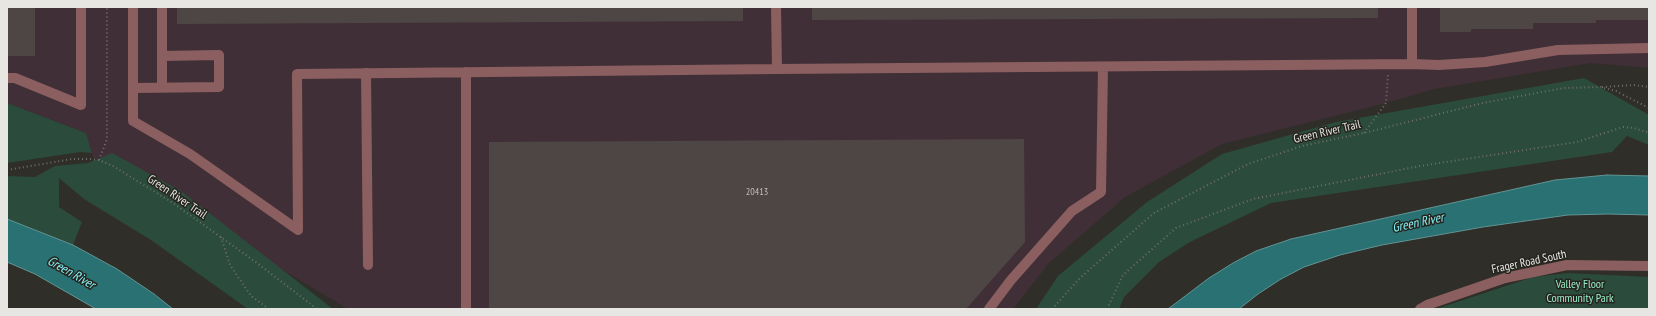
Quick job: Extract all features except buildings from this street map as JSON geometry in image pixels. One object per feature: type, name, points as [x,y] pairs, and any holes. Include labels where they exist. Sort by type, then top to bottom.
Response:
[{"type":"street","points":[[7,78],[15,78],[81,105],[81,7]]},
{"type":"street","points":[[133,7],[133,121],[190,154],[298,230],[297,74],[1389,64],[1439,65],[1485,62],[1558,50],[1649,48]]},
{"type":"street","points":[[162,7],[162,87]]},
{"type":"street","points":[[776,7],[777,70]]},
{"type":"street","points":[[1412,7],[1412,64]]},
{"type":"street","points":[[134,88],[218,87],[219,55],[162,56]]},
{"type":"street","points":[[989,309],[1011,280],[1072,212],[1101,192],[1103,67]]},
{"type":"street","points":[[466,72],[466,309]]},
{"type":"street","points":[[366,73],[368,265]]},
{"type":"street","name":"Frager Road South","points":[[1420,309],[1426,305],[1505,278],[1567,265],[1649,266]]},
{"type":"path","points":[[99,160],[107,139],[107,7]]},
{"type":"path","points":[[1364,133],[1386,103],[1389,64]]},
{"type":"path","points":[[1601,87],[1633,85],[1649,87]]},
{"type":"path","name":"Green River Trail","points":[[1052,309],[1080,278],[1154,212],[1248,164],[1302,146],[1364,133],[1483,103],[1564,88],[1601,87],[1616,91],[1649,108]]},
{"type":"path","points":[[1107,309],[1123,275],[1176,228],[1253,199],[1420,166],[1577,142],[1623,127],[1634,128],[1649,133]]},
{"type":"path","name":"Green River Trail","points":[[7,170],[72,159],[99,160],[113,166],[173,203],[317,309]]},
{"type":"path","points":[[221,237],[230,265],[251,296],[269,309]]},
{"type":"shaded area","points":[[7,7],[1649,7],[1649,68],[1590,63],[1434,89],[1386,103],[1222,144],[1125,197],[1049,263],[1013,309],[348,309],[93,157],[86,133],[7,103]]},
{"type":"green space","points":[[1584,78],[1649,115],[1649,145],[1627,136],[1612,152],[1271,203],[1190,242],[1159,262],[1124,297],[1119,309],[1036,309],[1058,276],[1147,202],[1222,154],[1336,122]]},
{"type":"green space","points":[[7,103],[86,133],[92,153],[80,152],[7,163]]},
{"type":"green space","points":[[112,153],[181,191],[333,309],[248,309],[151,240],[84,199],[59,178],[59,207],[82,222],[73,245],[7,219],[7,176],[35,177],[55,166],[88,163]]},
{"type":"green space","name":"Valley Floor Community Park","points":[[1568,273],[1649,277],[1649,309],[1436,309],[1533,277]]},
{"type":"water","name":"Green River","points":[[1607,175],[1649,176],[1649,215],[1568,215],[1483,227],[1382,245],[1340,255],[1304,267],[1281,279],[1239,309],[1168,309],[1209,278],[1233,263],[1256,251],[1291,239],[1555,180]]},
{"type":"water","name":"Green River","points":[[7,219],[73,245],[117,269],[173,309],[96,309],[35,274],[7,262]]}]
